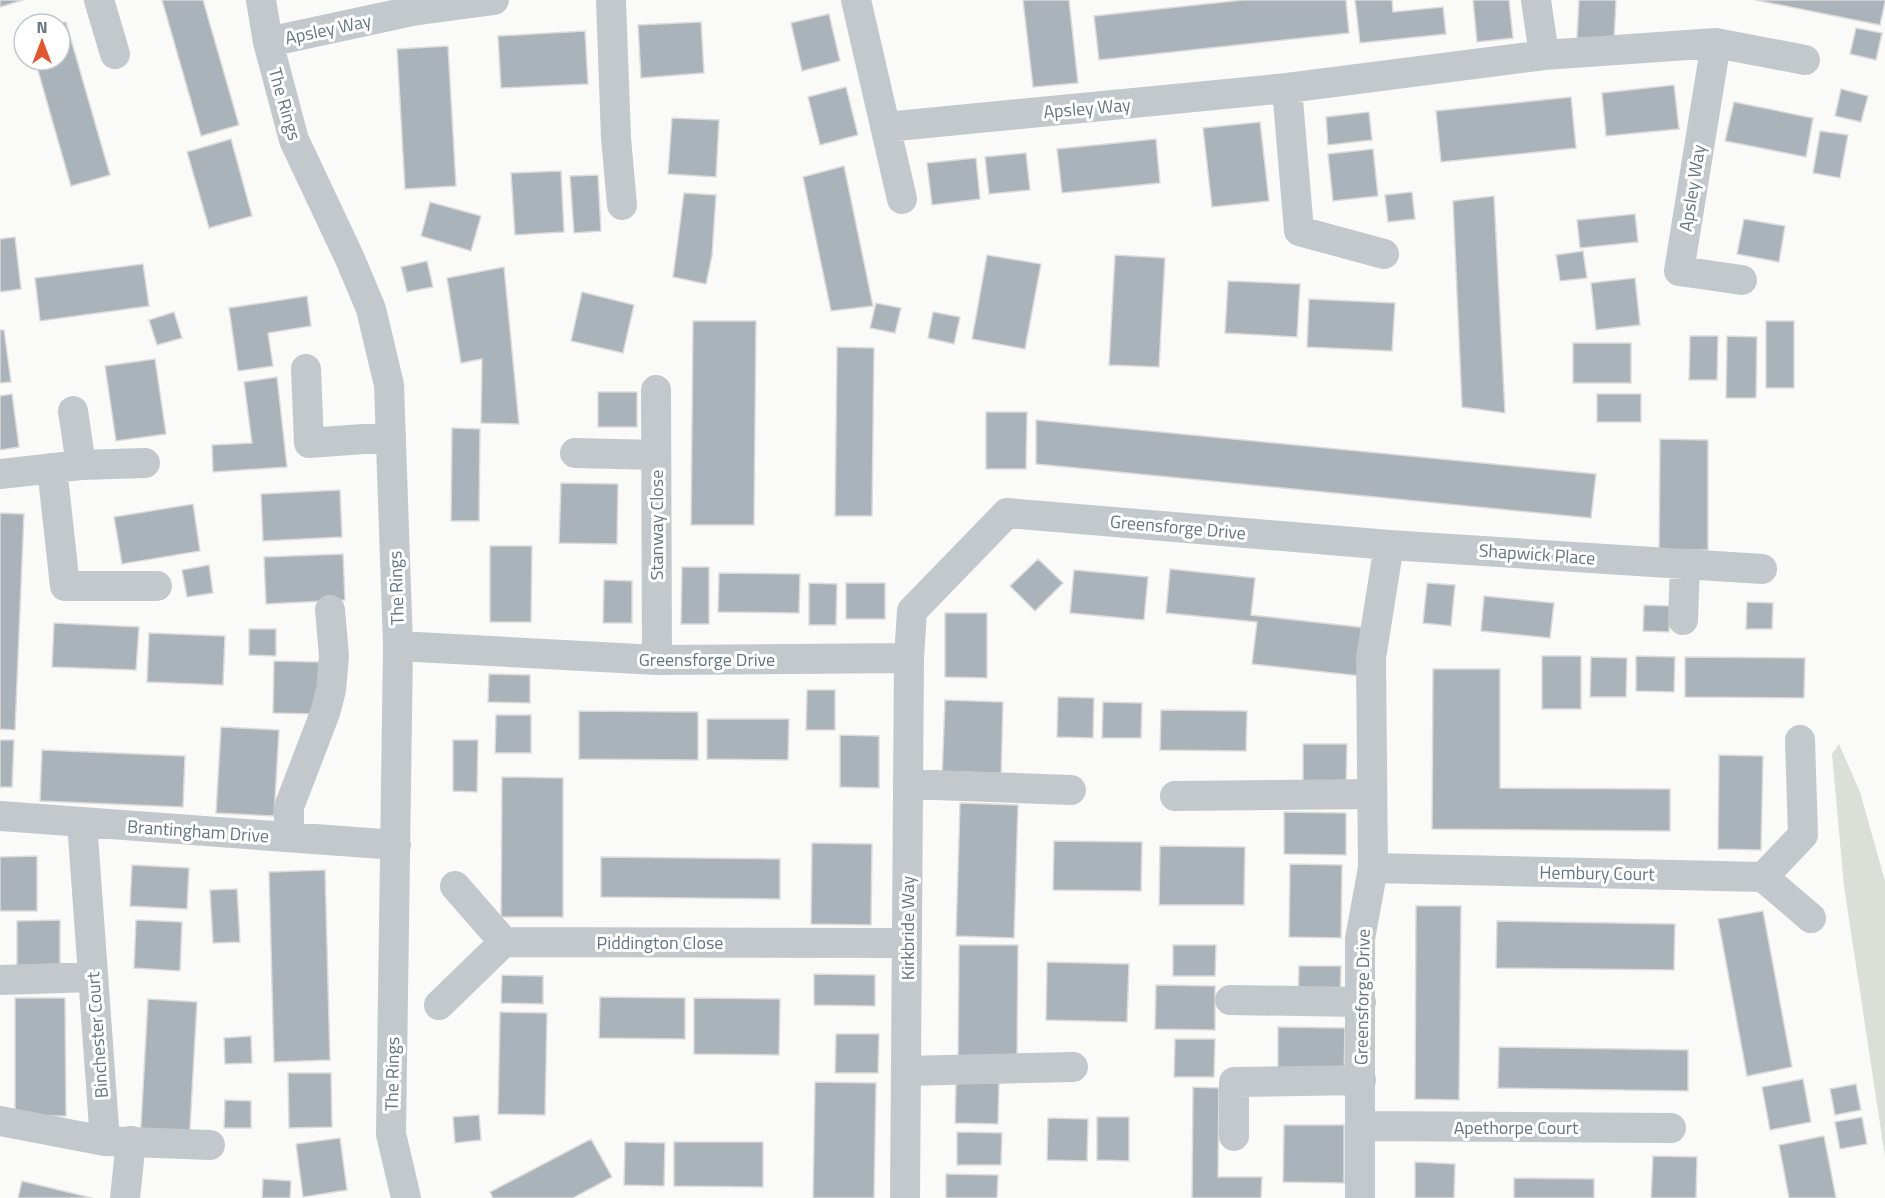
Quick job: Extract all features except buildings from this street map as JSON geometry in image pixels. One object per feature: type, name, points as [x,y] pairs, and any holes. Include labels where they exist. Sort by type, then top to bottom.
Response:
[{"type":"street","points":[[99,0],[115,54]]},
{"type":"street","name":"The Rings","points":[[261,0],[268,42],[294,140],[371,309],[389,384],[398,645],[391,1134],[406,1198]]},
{"type":"street","name":"Apsley Way","points":[[268,42],[412,10],[494,0]]},
{"type":"street","points":[[611,0],[621,206]]},
{"type":"street","points":[[856,0],[902,199]]},
{"type":"street","points":[[1536,0],[1544,55]]},
{"type":"street","name":"Apsley Way","points":[[886,127],[1287,88],[1544,55],[1716,43],[1805,60]]},
{"type":"street","name":"Apsley Way","points":[[1716,43],[1678,271],[1742,280]]},
{"type":"street","points":[[1287,88],[1299,231],[1384,254]]},
{"type":"street","points":[[306,369],[309,442],[391,437]]},
{"type":"street","name":"Stanway Close","points":[[656,390],[657,660]]},
{"type":"street","points":[[74,411],[81,465]]},
{"type":"street","points":[[575,453],[656,455]]},
{"type":"street","points":[[0,474],[81,465],[145,463]]},
{"type":"street","points":[[52,468],[64,586],[157,586]]},
{"type":"street","name":"Greensforge Drive","points":[[398,645],[657,660],[909,658],[912,611],[1007,513],[1389,545],[1371,658],[1373,868],[1360,939],[1360,1198]]},
{"type":"street","name":"Shapwick Place","points":[[1389,545],[1762,569]]},
{"type":"street","points":[[1683,620],[1685,564]]},
{"type":"street","points":[[289,837],[290,807],[325,713],[331,690],[334,656],[330,610]]},
{"type":"street","name":"Kirkbride Way","points":[[905,1198],[909,658]]},
{"type":"street","points":[[1800,740],[1803,835],[1763,877],[1811,918]]},
{"type":"street","points":[[908,784],[1071,790]]},
{"type":"street","points":[[1175,796],[1372,794]]},
{"type":"street","name":"Brantingham Drive","points":[[0,816],[396,845]]},
{"type":"street","name":"Binchester Court","points":[[82,822],[93,977],[125,1198]]},
{"type":"street","name":"Hembury Court","points":[[1373,868],[1763,877]]},
{"type":"street","points":[[439,1005],[504,942],[455,886]]},
{"type":"street","name":"Piddington Close","points":[[504,942],[906,943]]},
{"type":"street","points":[[0,980],[93,977]]},
{"type":"street","points":[[1230,1000],[1361,1002]]},
{"type":"street","points":[[906,1071],[1073,1067]]},
{"type":"street","points":[[1234,1136],[1234,1082],[1361,1080]]},
{"type":"street","points":[[0,1121],[118,1141],[210,1145]]},
{"type":"street","name":"Apethorpe Court","points":[[1361,1126],[1671,1128]]},
{"type":"shaded area","points":[[1839,744],[1860,792],[1885,881],[1885,1157],[1844,886],[1832,754]]}]
